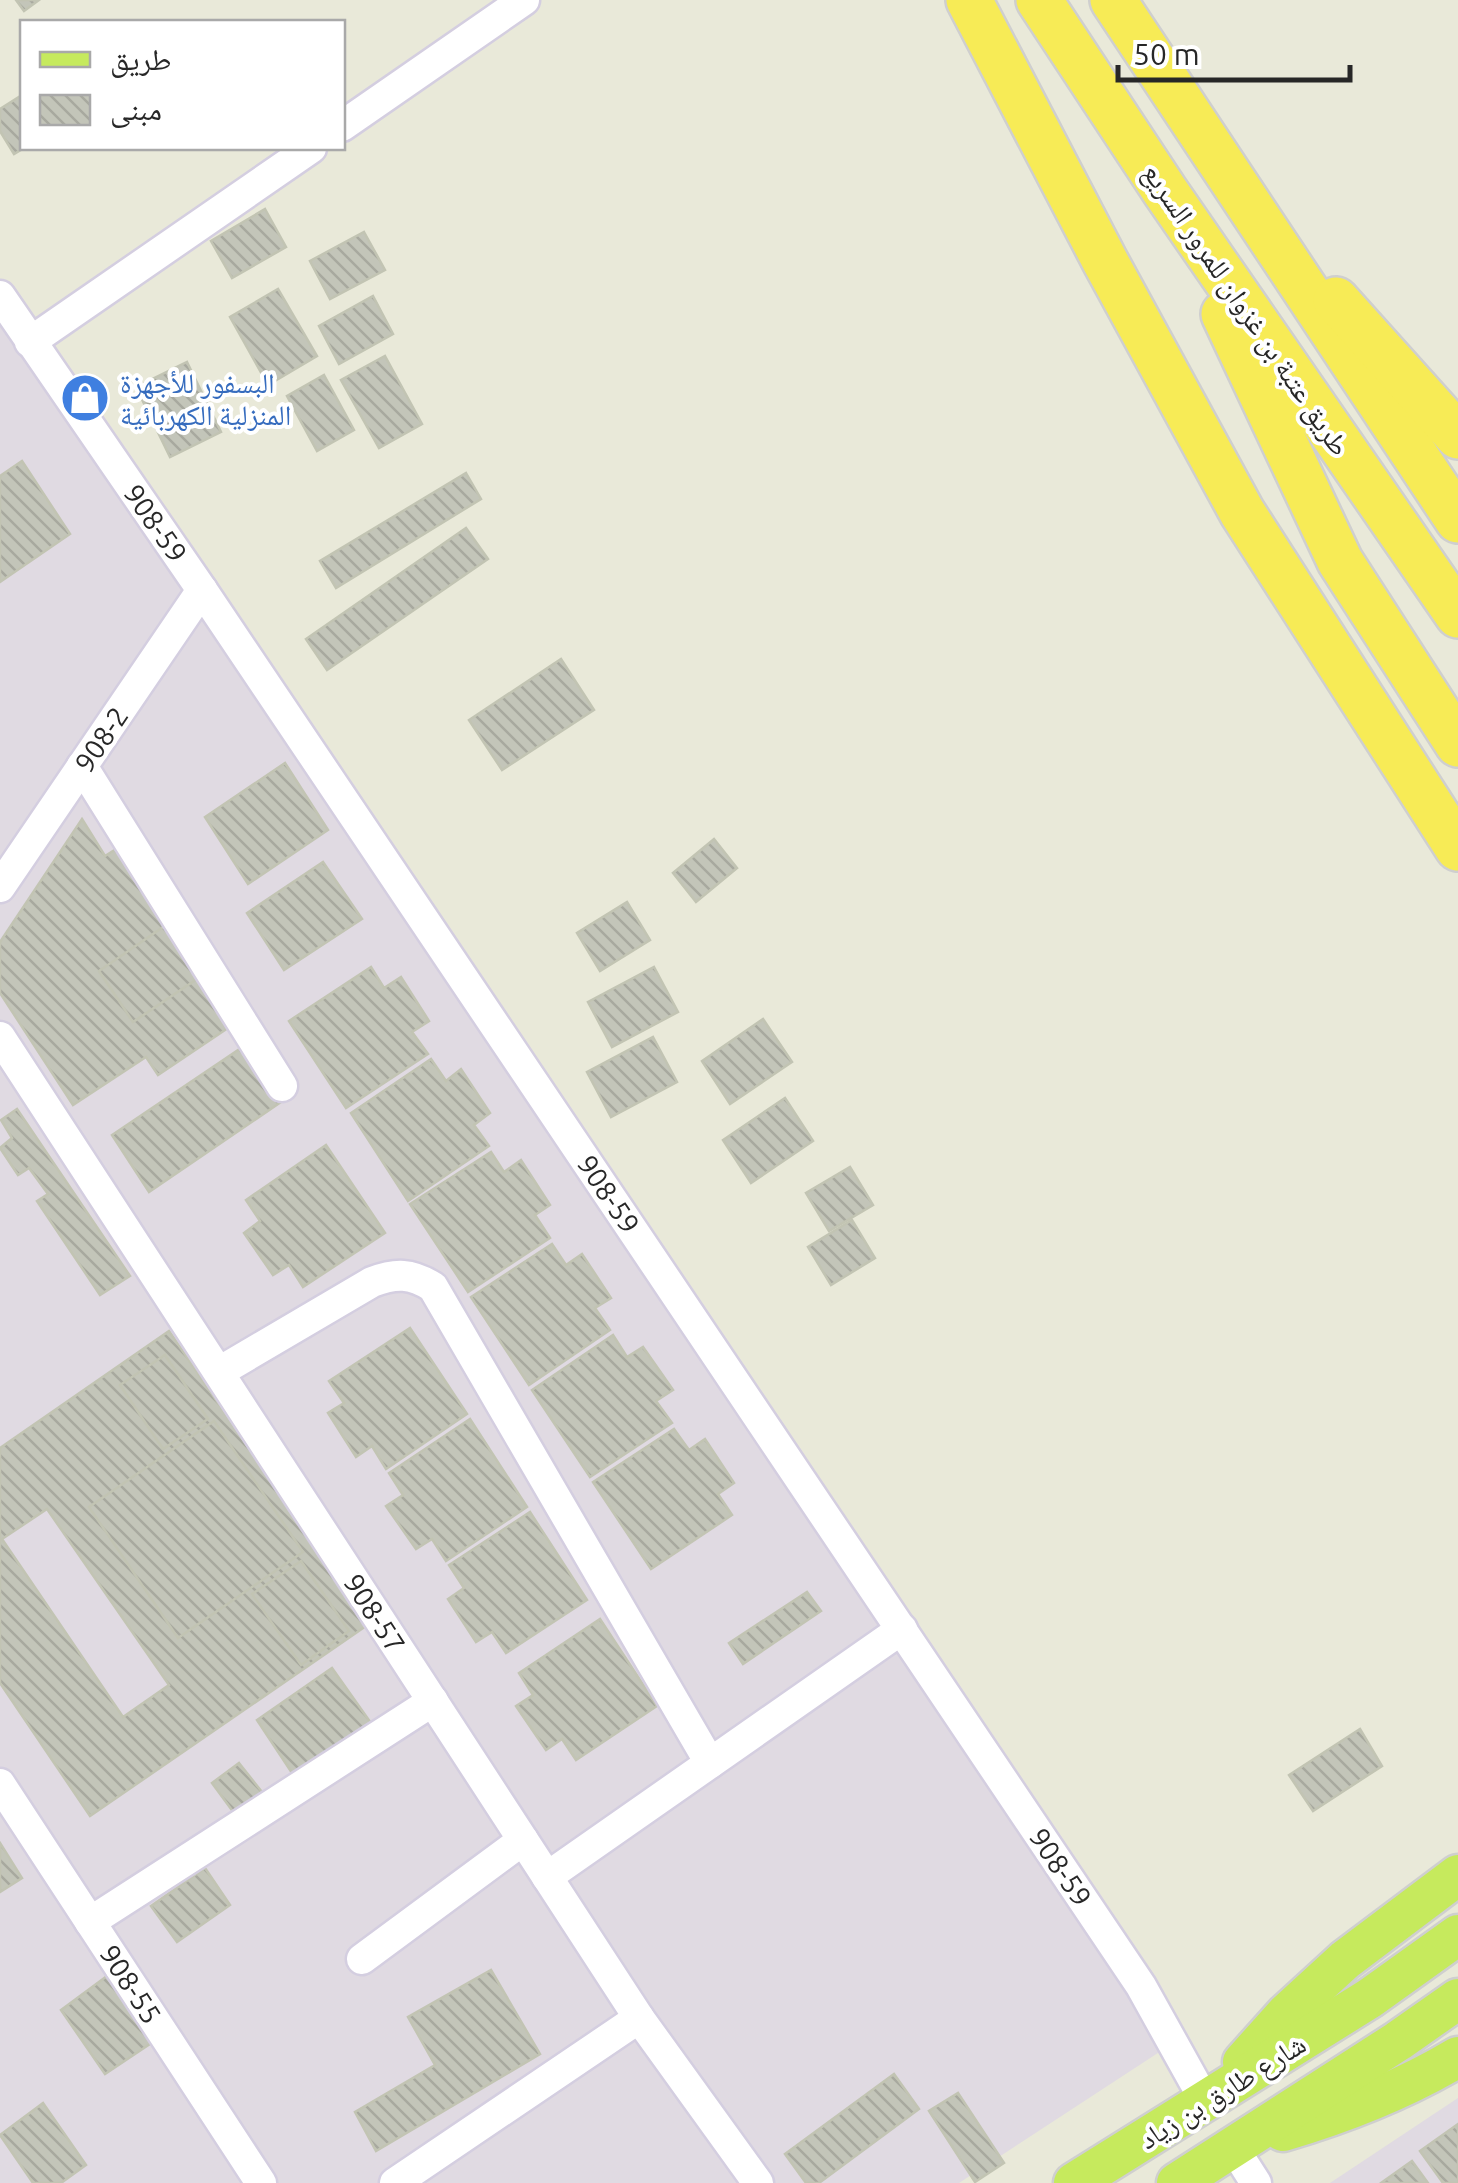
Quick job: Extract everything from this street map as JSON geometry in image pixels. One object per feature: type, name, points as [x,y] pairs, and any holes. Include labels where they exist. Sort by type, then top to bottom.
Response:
[{"type":"highway","points":[[968,0],[1242,512],[1458,848]]},
{"type":"highway","name":"طريق عتبة بن غزوان للمرور السريع","points":[[1039,0],[1458,615]]},
{"type":"highway","name":"طريق عتبة بن غزوان للمرور السريع","points":[[1113,0],[1458,520]]},
{"type":"highway","points":[[1165,190],[1340,561],[1458,744]]},
{"type":"highway","points":[[1246,203],[1458,436]]},
{"type":"main road","points":[[1209,2099],[1286,2014],[1345,1960],[1458,1875]]},
{"type":"main road","name":"شارع طارق بن زياد","points":[[1074,2183],[1370,1998],[1458,1935]]},
{"type":"main road","name":"شارع طارق بن زياد","points":[[1177,2183],[1458,1999]]},
{"type":"main road","points":[[1237,2145],[1333,2116],[1421,2079],[1458,2057]]},
{"type":"street","points":[[345,124],[524,0]]},
{"type":"street","points":[[30,342],[308,150]]},
{"type":"street","name":"908-59","points":[[0,296],[902,1629],[1141,1986],[1209,2099]]},
{"type":"street","name":"908-2","points":[[0,887],[202,590]]},
{"type":"street","points":[[82,766],[282,1086]]},
{"type":"street","name":"908-57","points":[[0,1037],[639,2018],[758,2183]]},
{"type":"street","points":[[218,1372],[372,1282],[393,1274],[416,1276],[433,1287],[710,1763]]},
{"type":"street","points":[[547,1876],[902,1629]]},
{"type":"street","points":[[90,1922],[433,1701]]},
{"type":"street","name":"908-55","points":[[0,1784],[261,2183]]},
{"type":"street","points":[[362,1960],[523,1840]]},
{"type":"street","points":[[395,2183],[639,2018]]},
{"type":"street","points":[[1237,2145],[1256,2183]]},
{"type":"shaded area","points":[[0,321],[1164,2049],[959,2183],[0,2183]]},
{"type":"shaded area","points":[[1458,2098],[1458,2183],[1330,2183]]},
{"type":"building","points":[[16,0],[39,0],[24,11]]},
{"type":"building","points":[[20,96],[21,150],[14,154],[0,131],[0,109]]},
{"type":"building","points":[[265,209],[286,247],[232,278],[211,241]]},
{"type":"building","points":[[364,232],[385,270],[330,299],[310,261]]},
{"type":"building","points":[[278,289],[317,356],[268,385],[230,317]]},
{"type":"building","points":[[373,296],[393,334],[339,364],[319,326]]},
{"type":"building","points":[[385,356],[422,424],[379,448],[341,380]]},
{"type":"building","points":[[187,362],[221,432],[170,457],[136,387]]},
{"type":"building","points":[[324,375],[354,430],[317,451],[287,396]]},
{"type":"building","points":[[22,461],[70,534],[0,582],[0,476]]},
{"type":"building","points":[[466,473],[481,499],[336,588],[320,561]]},
{"type":"building","points":[[466,528],[488,559],[327,670],[306,639]]},
{"type":"building","points":[[561,659],[594,710],[502,770],[469,720]]},
{"type":"building","points":[[285,763],[328,830],[248,884],[205,817]]},
{"type":"building","points":[[82,819],[105,856],[121,846],[237,1022],[158,1075],[146,1057],[73,1105],[0,993],[0,942]]},
{"type":"building","points":[[714,839],[737,868],[696,902],[673,873]]},
{"type":"building","points":[[323,862],[362,919],[284,970],[247,913]]},
{"type":"building","points":[[627,902],[650,940],[600,971],[577,933]]},
{"type":"building","points":[[169,923],[203,975],[133,1022],[99,971]]},
{"type":"building","points":[[371,967],[384,988],[401,977],[429,1021],[412,1032],[428,1054],[346,1108],[289,1021]]},
{"type":"building","points":[[654,967],[678,1012],[612,1047],[588,1002]]},
{"type":"building","points":[[763,1019],[792,1062],[730,1104],[702,1061]]},
{"type":"building","points":[[653,1037],[677,1082],[611,1117],[587,1072]]},
{"type":"building","points":[[247,1044],[284,1100],[149,1192],[112,1135]]},
{"type":"building","points":[[431,1059],[446,1081],[461,1069],[490,1113],[474,1125],[489,1146],[408,1201],[351,1113]]},
{"type":"building","points":[[785,1098],[813,1141],[751,1183],[723,1140]]},
{"type":"building","points":[[17,1109],[130,1276],[100,1295],[37,1201],[48,1194],[29,1168],[18,1175],[0,1148],[12,1138],[1,1120]]},
{"type":"building","points":[[326,1145],[385,1233],[303,1287],[289,1265],[273,1275],[244,1233],[260,1221],[246,1200]]},
{"type":"building","points":[[491,1152],[504,1172],[521,1160],[550,1205],[535,1215],[550,1238],[468,1292],[410,1204]]},
{"type":"building","points":[[850,1167],[873,1205],[829,1231],[806,1193]]},
{"type":"building","points":[[852,1220],[875,1258],[831,1285],[808,1247]]},
{"type":"building","points":[[552,1244],[566,1265],[582,1254],[611,1298],[595,1308],[610,1330],[529,1385],[471,1297]]},
{"type":"building","points":[[410,1328],[467,1414],[386,1469],[372,1446],[356,1457],[328,1413],[344,1403],[329,1381]]},
{"type":"building","points":[[169,1331],[369,1624],[90,1816],[0,1683],[0,1448]],"holes":[[[47,1509],[169,1685],[123,1717],[2,1539]]]},
{"type":"building","points":[[613,1335],[627,1357],[643,1347],[673,1390],[656,1401],[672,1423],[590,1477],[532,1390]]},
{"type":"building","points":[[165,1355],[208,1419],[163,1449],[120,1385]]},
{"type":"building","points":[[470,1419],[527,1507],[446,1561],[432,1539],[416,1549],[386,1506],[403,1495],[389,1473]]},
{"type":"building","points":[[214,1421],[303,1552],[178,1638],[89,1507]]},
{"type":"building","points":[[674,1429],[689,1450],[705,1439],[734,1483],[718,1494],[732,1515],[651,1569],[593,1482]]},
{"type":"building","points":[[530,1512],[587,1600],[506,1653],[492,1632],[476,1642],[448,1599],[464,1588],[449,1565]]},
{"type":"building","points":[[301,1561],[349,1631],[301,1665],[252,1594]]},
{"type":"building","points":[[807,1592],[821,1611],[743,1664],[729,1643]]},
{"type":"building","points":[[600,1619],[657,1706],[576,1760],[562,1739],[546,1750],[516,1706],[533,1695],[519,1673]]},
{"type":"building","points":[[332,1668],[373,1726],[296,1779],[257,1720]]},
{"type":"building","points":[[1360,1729],[1382,1766],[1313,1811],[1289,1775]]},
{"type":"building","points":[[239,1763],[262,1792],[234,1813],[212,1783]]},
{"type":"building","points":[[0,1843],[22,1878],[0,1892]]},
{"type":"building","points":[[205,1868],[230,1905],[177,1942],[151,1906]]},
{"type":"building","points":[[491,1970],[540,2054],[376,2151],[355,2112],[435,2065],[408,2017]]},
{"type":"building","points":[[107,1976],[153,2042],[105,2074],[61,2010]]},
{"type":"building","points":[[894,2074],[919,2109],[819,2183],[806,2183],[785,2154]]},
{"type":"building","points":[[958,2093],[1004,2163],[975,2182],[929,2111]]},
{"type":"building","points":[[43,2103],[86,2165],[61,2183],[33,2183],[0,2135]]},
{"type":"building","points":[[1458,2124],[1458,2183],[1443,2183],[1420,2151]]},
{"type":"building","points":[[1412,2161],[1428,2183],[1381,2183]]},
{"type":"place","name":"البسفور للأجهزة المنزلية الكهربائية","points":[[85,398]]}]
